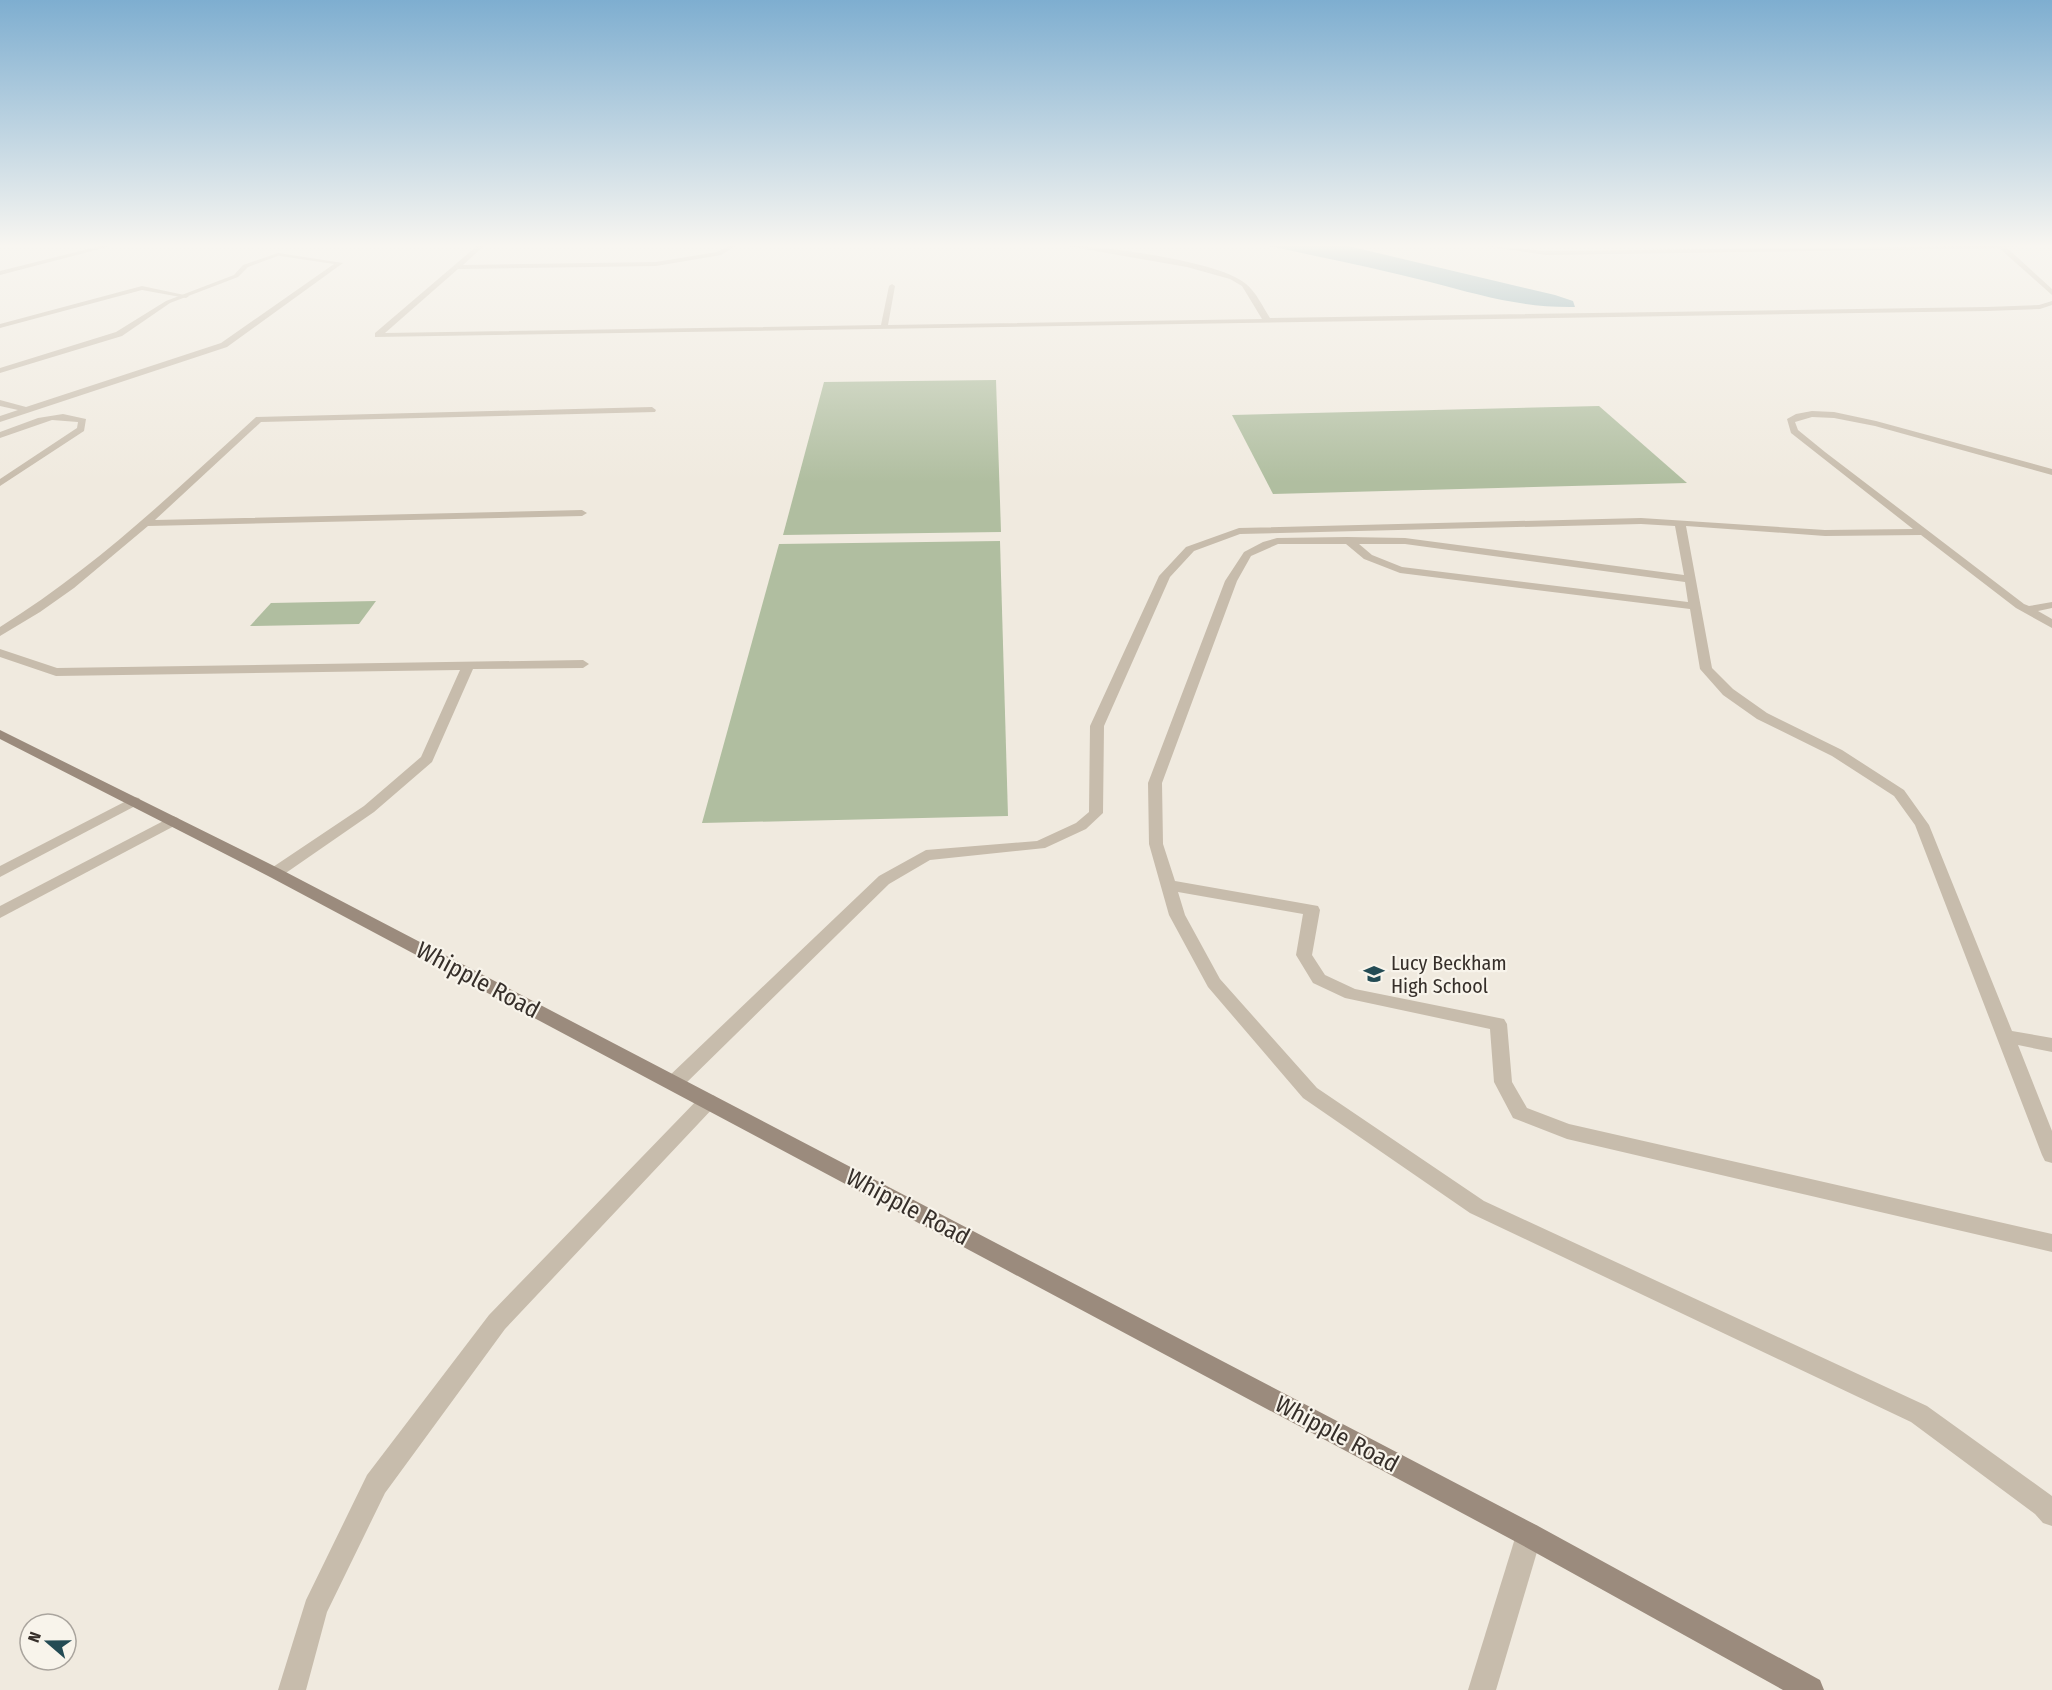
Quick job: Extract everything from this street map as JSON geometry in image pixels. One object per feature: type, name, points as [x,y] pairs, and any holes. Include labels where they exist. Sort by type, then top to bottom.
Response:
[{"type":"main road","name":"Whipple Road","points":[[0,734],[275,873],[674,1083],[1529,1535],[1810,1690]]},
{"type":"street","points":[[0,371],[119,334],[135,324]]},
{"type":"street","points":[[0,419],[224,345],[254,324]]},
{"type":"street","points":[[391,324],[378,335],[1020,324]]},
{"type":"street","points":[[0,403],[26,410]]},
{"type":"street","points":[[0,632],[39,610],[145,523],[259,419],[652,410]]},
{"type":"street","points":[[2052,472],[1876,424],[1834,415],[1812,414],[1799,416],[1790,421],[1794,431],[1924,532],[2027,610],[2052,624]]},
{"type":"street","points":[[0,435],[49,419],[76,417],[83,421],[81,429],[0,483]]},
{"type":"street","points":[[145,523],[582,513]]},
{"type":"street","points":[[674,1083],[884,880],[926,855],[1040,845],[1082,826],[1096,813],[1096,726],[1165,576],[1190,549],[1239,531],[1641,521],[1825,533],[1924,532]]},
{"type":"street","points":[[1680,523],[1706,669],[1728,692],[1762,716],[1837,753],[1899,793],[1922,825],[2052,1155]]},
{"type":"street","points":[[1347,540],[1368,557],[1400,570],[1695,606]]},
{"type":"street","points":[[1690,579],[1405,541],[1277,541],[1244,554],[1231,580],[1155,783],[1156,844],[1177,915],[1214,983],[1310,1093],[1477,1207],[1919,1414],[2049,1505]]},
{"type":"street","points":[[2027,610],[2052,605]]},
{"type":"street","points":[[0,653],[56,672],[467,668],[583,664]]},
{"type":"street","points":[[275,873],[369,809],[427,759],[467,668]]},
{"type":"street","points":[[0,872],[134,801]]},
{"type":"street","points":[[0,913],[173,821]]},
{"type":"street","points":[[1168,885],[1312,910],[1304,955],[1319,979],[1351,994],[1498,1024],[1503,1082],[1520,1113],[1567,1131],[2052,1243]]},
{"type":"street","points":[[2005,1036],[2052,1045]]},
{"type":"street","points":[[292,1690],[315,1610],[376,1484],[497,1322],[708,1101]]},
{"type":"street","points":[[1482,1690],[1529,1535]]},
{"type":"green space","points":[[996,380],[1001,532],[783,535],[824,382]]},
{"type":"green space","points":[[1599,406],[1687,483],[1273,494],[1232,415]]},
{"type":"green space","points":[[1000,541],[1008,816],[702,823],[779,544]]},
{"type":"green space","points":[[376,601],[359,624],[250,626],[271,603]]},
{"type":"place","name":"Lucy Beckham High School","points":[[1374,974]]}]
